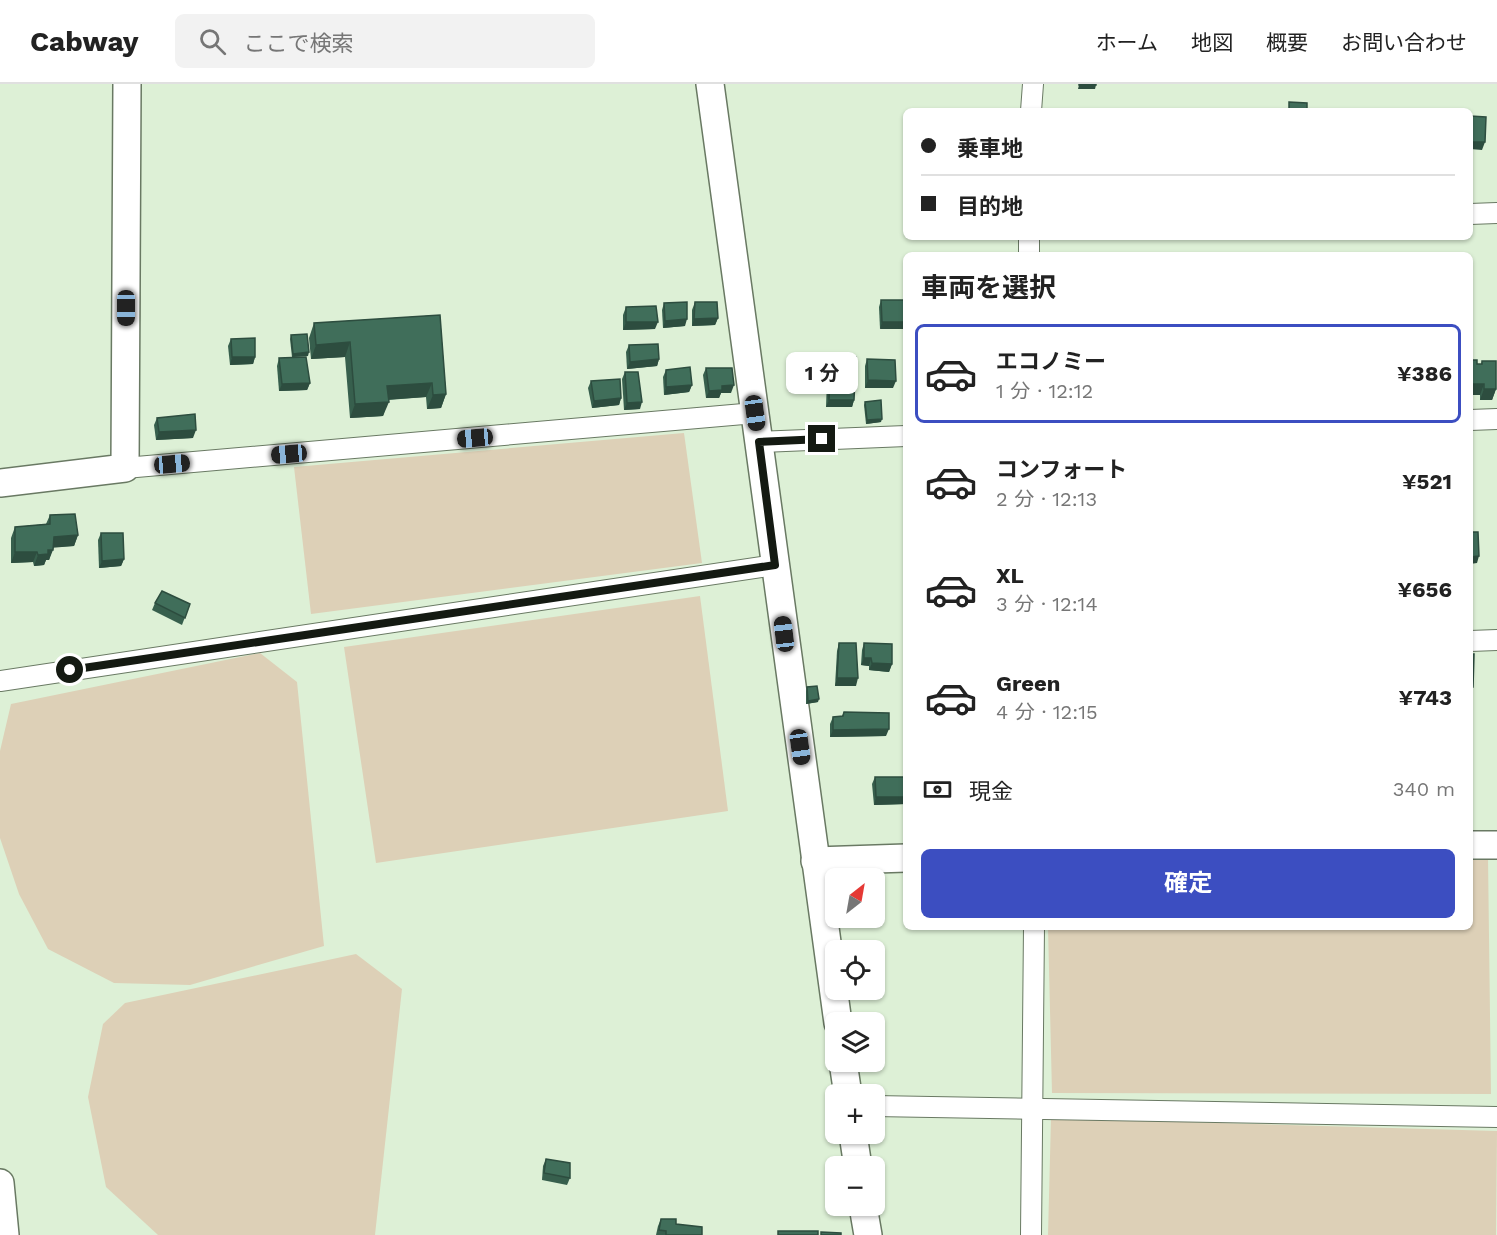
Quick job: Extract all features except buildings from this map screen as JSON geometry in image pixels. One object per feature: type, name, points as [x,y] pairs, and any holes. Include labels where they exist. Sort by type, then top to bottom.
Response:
[{"type":"street","points":[[125,468],[128,84]]},
{"type":"street","points":[[710,84],[836,1012]]},
{"type":"street","points":[[1031,108],[1033,84]]},
{"type":"street","points":[[1473,214],[1497,213]]},
{"type":"street","points":[[0,483],[125,468],[755,413]]},
{"type":"street","points":[[1473,420],[1497,419]]},
{"type":"street","points":[[759,442],[903,436]]},
{"type":"street","points":[[0,681],[775,565]]},
{"type":"street","points":[[1473,641],[1497,640]]},
{"type":"street","points":[[1473,845],[1497,845]]},
{"type":"street","points":[[815,861],[903,858]]},
{"type":"street","points":[[1031,1235],[1034,930]]},
{"type":"street","points":[[885,1106],[1497,1117]]},
{"type":"street","points":[[0,1183],[5,1235]]},
{"type":"street","points":[[865,1216],[868,1235]]},
{"type":"shaded area","points":[[684,433],[702,563],[311,614],[294,467]]},
{"type":"shaded area","points":[[700,596],[728,811],[376,863],[344,647]]},
{"type":"shaded area","points":[[260,653],[297,682],[324,946],[190,985],[114,983],[48,949],[19,894],[0,838],[0,751],[11,704]]},
{"type":"shaded area","points":[[1488,857],[1491,1094],[1052,1093],[1048,930],[1473,930],[1473,858]]},
{"type":"shaded area","points":[[356,954],[402,989],[375,1235],[158,1235],[106,1187],[88,1097],[103,1024],[125,1003]]},
{"type":"shaded area","points":[[1051,1118],[1497,1131],[1496,1235],[1048,1235]]},
{"type":"route","points":[[70,670],[775,565],[759,442],[822,439]]}]
